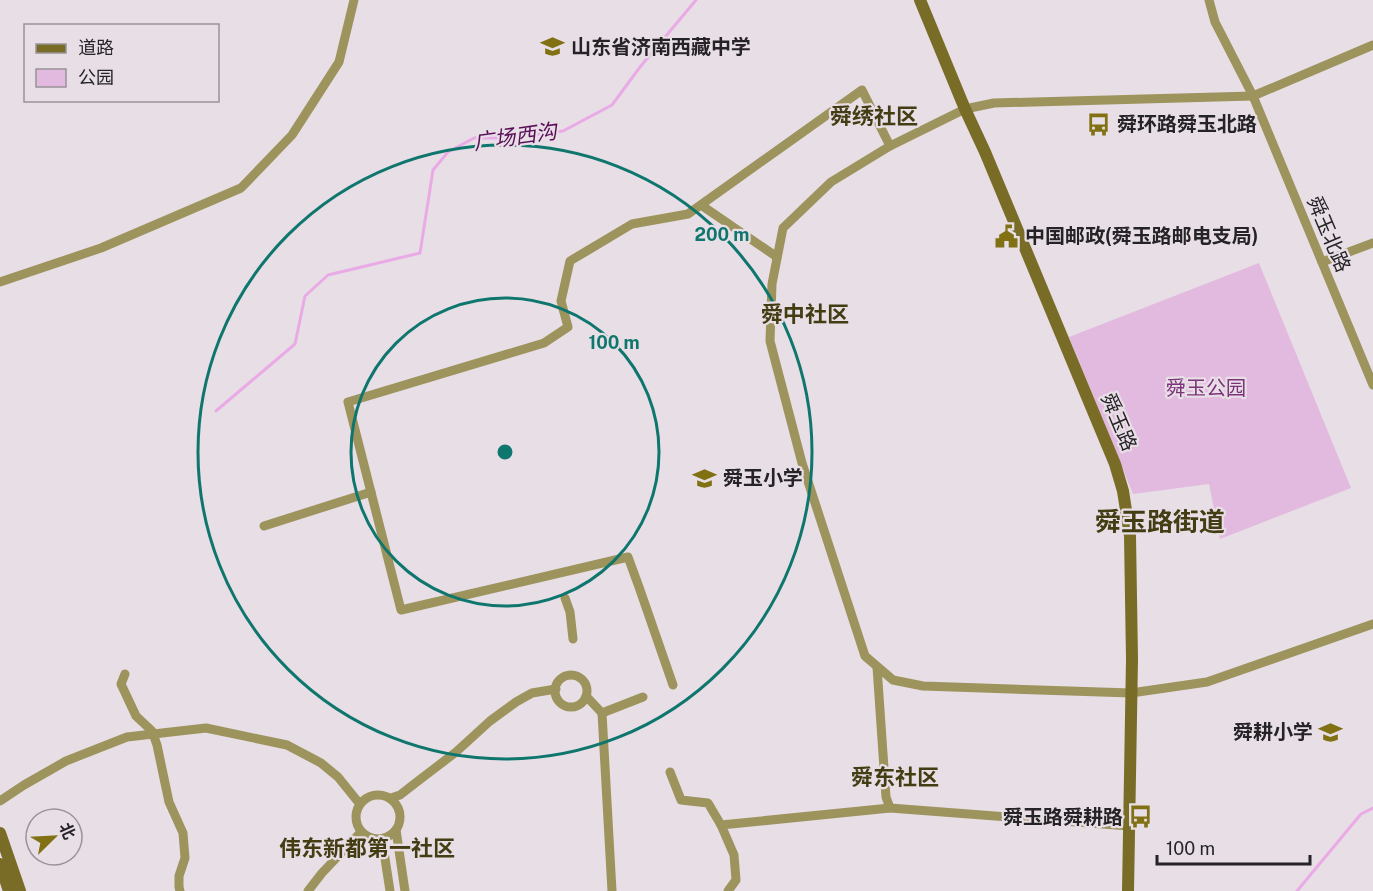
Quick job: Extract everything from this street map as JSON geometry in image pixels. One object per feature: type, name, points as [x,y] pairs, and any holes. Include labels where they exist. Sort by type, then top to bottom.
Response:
[{"type":"street","points":[[0,282],[101,248],[241,188],[292,135],[339,62],[354,0]]},
{"type":"street","name":"舜玉路","points":[[920,0],[1115,464],[1123,491],[1130,536],[1131,693],[1128,891]]},
{"type":"street","name":"舜玉北路","points":[[1209,0],[1215,22],[1253,96],[1373,385]]},
{"type":"street","points":[[1373,45],[1253,96],[994,103],[965,109],[890,146],[831,182],[783,228],[772,284],[770,341],[802,463],[865,656],[893,680],[923,686],[1131,693],[1208,682],[1373,624]]},
{"type":"street","points":[[673,685],[627,557],[401,610],[348,402],[543,343],[568,327],[561,301],[570,261],[632,224],[688,214],[862,90],[890,146]]},
{"type":"street","points":[[700,205],[777,257]]},
{"type":"street","points":[[1322,262],[1373,243]]},
{"type":"street","points":[[264,526],[371,492]]},
{"type":"street","points":[[565,598],[570,612],[573,639]]},
{"type":"street","points":[[878,666],[886,797],[890,808]]},
{"type":"street","points":[[125,674],[121,684],[136,716],[152,731],[169,802],[183,833],[185,858],[179,876],[180,891]]},
{"type":"street","points":[[573,676],[584,682],[586,696],[576,706],[565,706],[558,699],[556,689],[563,678],[573,676]]},
{"type":"street","points":[[391,798],[400,795],[456,752],[490,721],[516,702],[532,693],[556,689]]},
{"type":"street","points":[[586,696],[602,713],[611,891]]},
{"type":"street","points":[[602,713],[643,697]]},
{"type":"street","points":[[0,801],[66,760],[127,737],[206,728],[287,745],[330,770],[359,803]]},
{"type":"street","points":[[670,772],[681,800],[708,803],[721,825],[734,855],[736,880],[728,891]]},
{"type":"street","points":[[396,830],[382,839],[367,837],[357,826],[355,818],[359,803],[364,798],[377,794],[391,798],[396,803],[400,816],[396,830],[405,891]]},
{"type":"street","points":[[721,825],[890,808],[1129,826]]},
{"type":"street","points":[[309,891],[322,873],[361,832]]},
{"type":"street","points":[[0,833],[20,891]]},
{"type":"street","points":[[382,839],[390,891]]},
{"type":"street","points":[[0,864],[9,891]]},
{"type":"green space","name":"舜玉公园","points":[[1259,263],[1351,488],[1220,539],[1209,484],[1133,494],[1069,337]]},
{"type":"waterway","name":"广场西沟","points":[[216,411],[295,344],[305,296],[328,275],[420,253],[433,170],[448,152],[474,138],[511,138],[563,131],[612,105],[640,67],[696,0]]},
{"type":"waterway","points":[[1297,891],[1361,814],[1373,808]]},
{"type":"place","name":"山东省济南西藏中学","points":[[553,47]]},
{"type":"place","name":"舜环路舜玉北路","points":[[1099,124]]},
{"type":"place","name":"中国邮政(舜玉路邮电支局)","points":[[1007,236]]},
{"type":"place","name":"舜玉小学","points":[[705,478]]},
{"type":"place","name":"舜耕小学","points":[[1331,732]]},
{"type":"place","name":"舜玉路舜耕路","points":[[1141,817]]},
{"type":"district","name":"舜绣社区","points":[[874,116]]},
{"type":"district","name":"舜中社区","points":[[805,314]]},
{"type":"district","name":"舜玉路街道","points":[[1160,522]]},
{"type":"district","name":"舜东社区","points":[[895,777]]},
{"type":"district","name":"伟东新都第一社区","points":[[367,848]]}]
